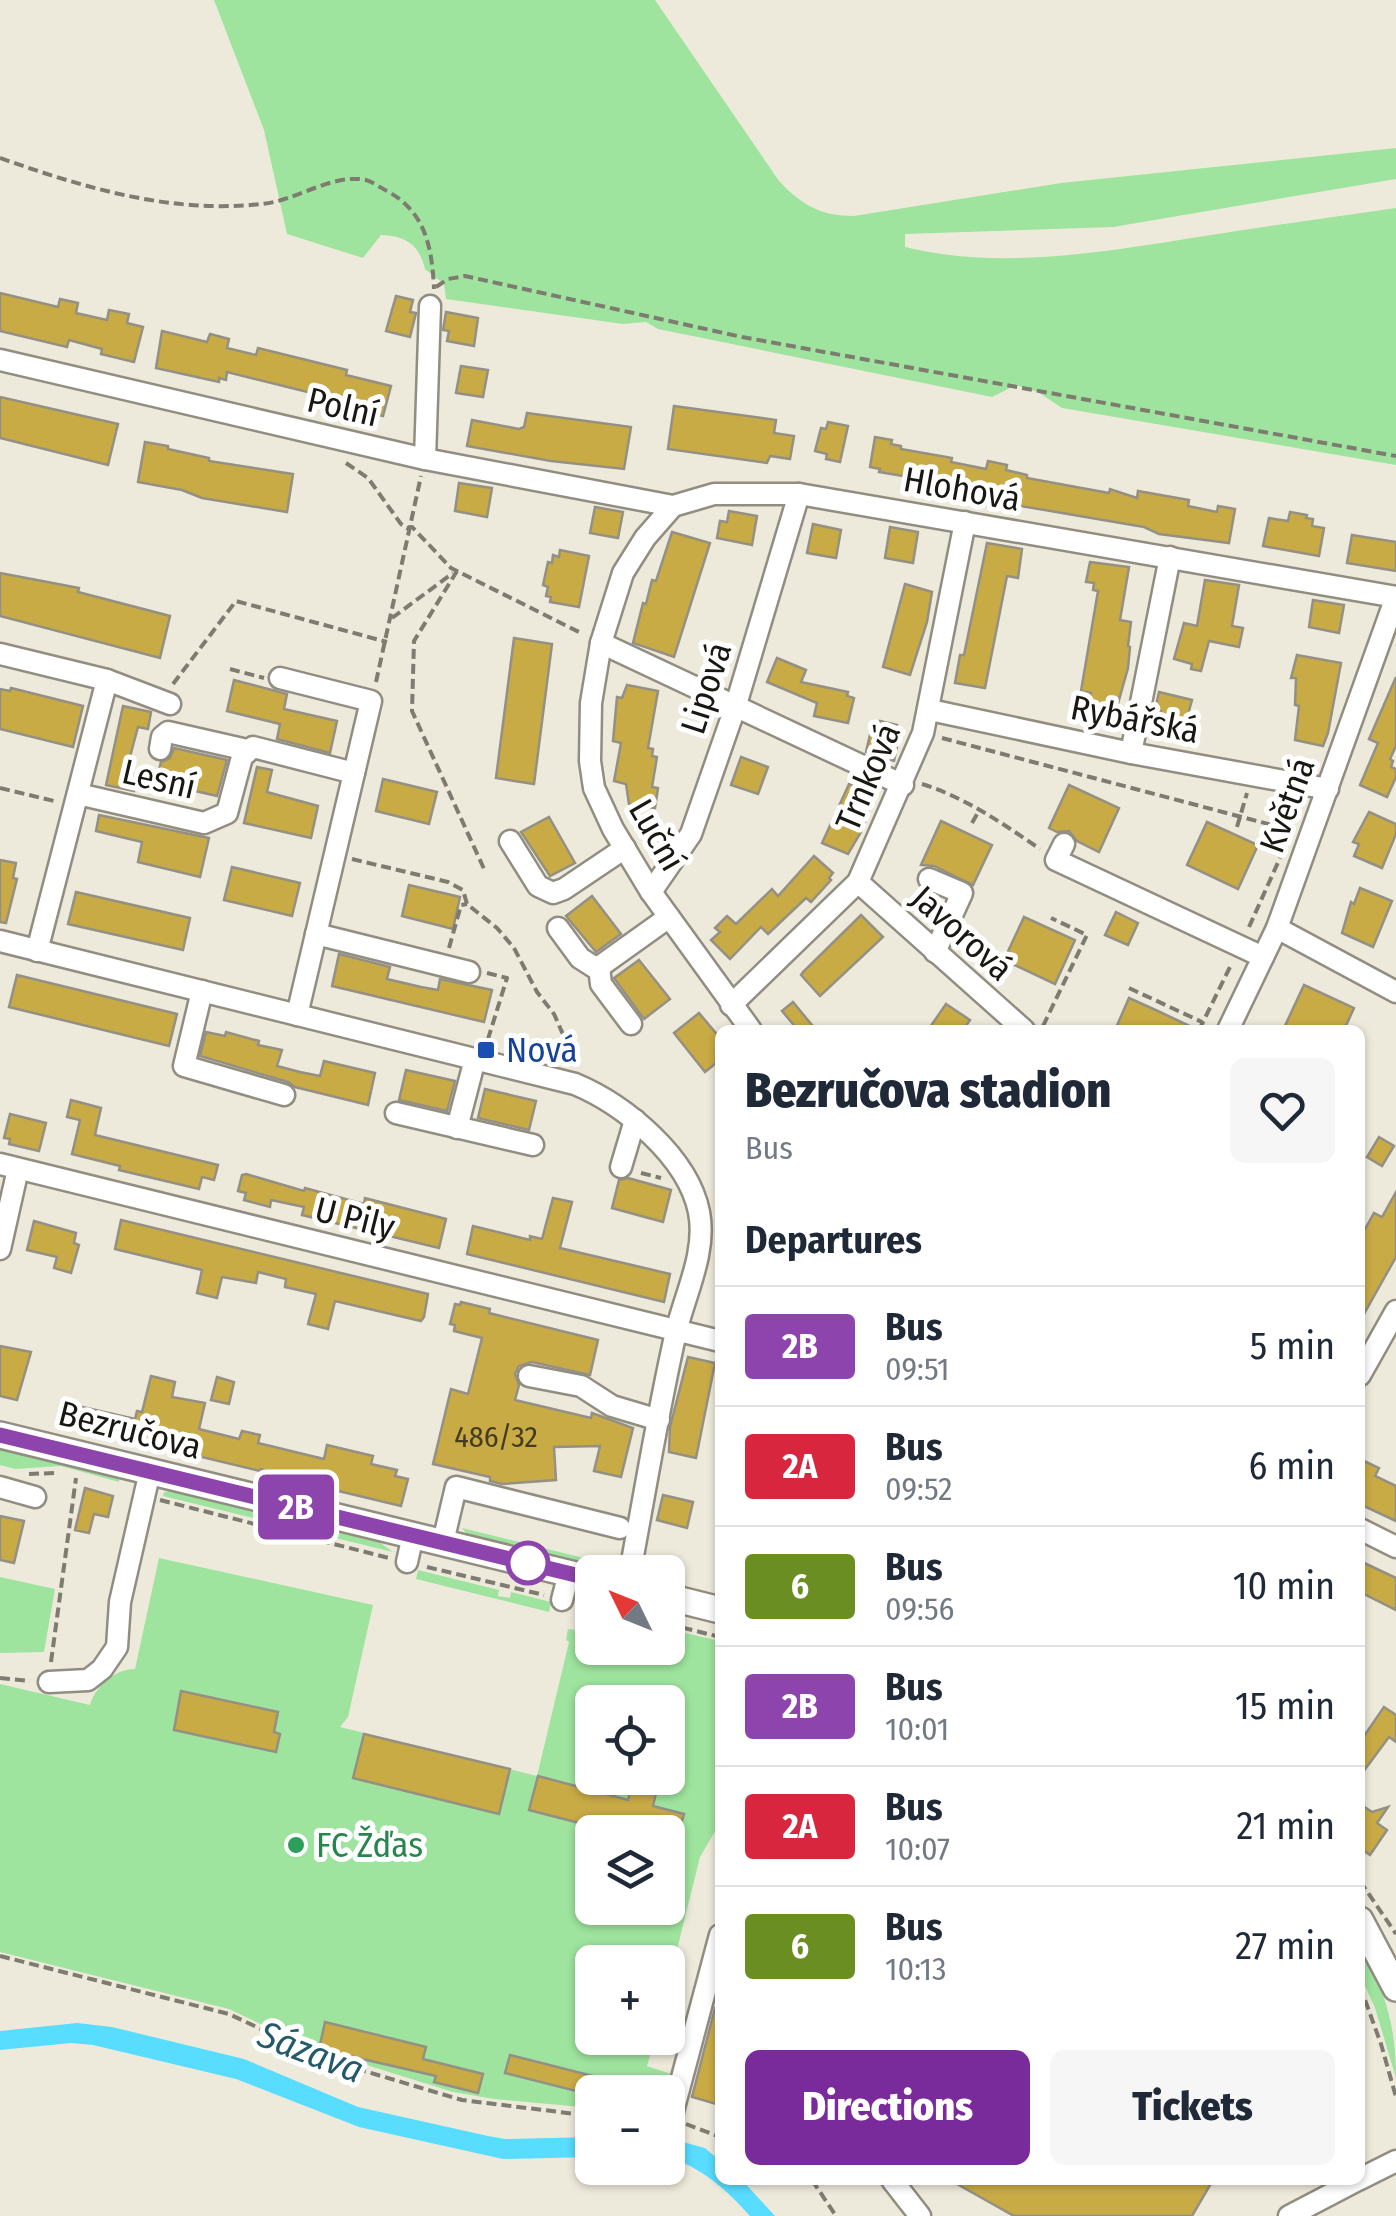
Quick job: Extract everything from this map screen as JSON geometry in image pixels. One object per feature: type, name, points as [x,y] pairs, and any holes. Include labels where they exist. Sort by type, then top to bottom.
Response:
[{"type":"main road","name":"Bezručova","points":[[0,1434],[148,1483],[413,1535],[575,1575]]},
{"type":"main road","points":[[685,1601],[715,1609]]},
{"type":"main road","points":[[1365,1929],[1396,1988]]},
{"type":"street","points":[[423,468],[430,306]]},
{"type":"street","name":"Polní","points":[[0,360],[423,468],[673,506]]},
{"type":"street","name":"Hlohová","points":[[673,506],[714,494],[800,494],[1396,597]]},
{"type":"street","name":"Lipová","points":[[651,892],[690,834],[735,708],[800,494]]},
{"type":"street","points":[[673,506],[622,573],[601,643],[735,708],[904,782]]},
{"type":"street","name":"Trnková","points":[[731,1005],[858,882],[904,782],[930,710],[966,522]]},
{"type":"street","points":[[1131,753],[1170,557]]},
{"type":"street","name":"Květná","points":[[1230,1025],[1277,928],[1396,597]]},
{"type":"street","name":"Luční","points":[[601,643],[591,703],[590,760],[594,788],[651,892],[747,1025]]},
{"type":"street","points":[[0,654],[107,680],[170,704]]},
{"type":"street","points":[[280,678],[371,701],[297,1015]]},
{"type":"street","name":"Lesní","points":[[38,951],[107,680]]},
{"type":"street","name":"Rybářská","points":[[930,710],[1131,753],[1328,789]]},
{"type":"street","points":[[160,749],[162,737],[168,732],[247,750]]},
{"type":"street","name":"Lesní","points":[[76,800],[204,823],[218,819],[227,813],[247,750],[253,747],[354,773]]},
{"type":"street","points":[[510,841],[538,886],[552,893],[564,890],[625,848]]},
{"type":"street","points":[[1060,852],[1263,957]]},
{"type":"street","points":[[928,879],[962,893],[935,952]]},
{"type":"street","name":"Javorová","points":[[858,882],[935,952],[997,1022]]},
{"type":"street","points":[[558,928],[587,964],[600,966],[669,917]]},
{"type":"street","points":[[1277,928],[1396,992]]},
{"type":"street","points":[[316,934],[469,972]]},
{"type":"street","points":[[0,942],[297,1015],[483,1055],[576,1084],[597,1093],[635,1120],[680,1172],[698,1208],[700,1243],[676,1330],[633,1555]]},
{"type":"street","points":[[600,966],[601,984],[631,1024]]},
{"type":"street","points":[[202,992],[184,1066],[284,1096]]},
{"type":"street","points":[[457,1128],[483,1055]]},
{"type":"street","points":[[396,1112],[533,1145]]},
{"type":"street","points":[[621,1167],[635,1120]]},
{"type":"street","name":"U Pily","points":[[0,1249],[9,1167],[715,1339]]},
{"type":"street","points":[[1365,1367],[1393,1321]]},
{"type":"street","points":[[528,1376],[581,1386],[612,1406],[660,1420]]},
{"type":"street","points":[[7,1481],[35,1497]]},
{"type":"street","points":[[49,1682],[88,1680],[117,1648],[120,1602],[148,1483]]},
{"type":"street","points":[[444,1542],[456,1487],[620,1528]]},
{"type":"street","points":[[1365,1532],[1396,1547]]},
{"type":"street","points":[[407,1562],[413,1535]]},
{"type":"street","points":[[562,1600],[575,1584]]},
{"type":"street","points":[[683,2075],[715,1954]]},
{"type":"street","points":[[1365,2173],[1396,2161]]},
{"type":"street","points":[[896,2185],[920,2216]]},
{"type":"street","points":[[1289,2216],[1343,2185]]},
{"type":"street","points":[[1315,2216],[1324,2196]]},
{"type":"path","points":[[0,158],[89,187],[164,204],[220,209],[274,203],[332,183],[366,180],[398,198],[423,224],[432,258],[434,288],[448,279],[466,276],[742,338],[1396,456]]},
{"type":"path","points":[[339,456],[368,478],[402,524],[412,527],[457,570],[601,643]]},
{"type":"path","points":[[371,701],[423,468]]},
{"type":"path","points":[[392,618],[457,570]]},
{"type":"path","points":[[457,570],[414,641],[412,711],[485,871]]},
{"type":"path","points":[[174,682],[236,602],[387,642]]},
{"type":"path","points":[[230,669],[280,678]]},
{"type":"path","points":[[923,733],[1292,830]]},
{"type":"path","points":[[904,782],[948,792],[1060,852]]},
{"type":"path","points":[[0,788],[76,800]]},
{"type":"path","points":[[972,823],[980,809]]},
{"type":"path","points":[[1236,826],[1242,816]]},
{"type":"path","points":[[1201,1025],[1284,847]]},
{"type":"path","points":[[334,855],[448,882],[464,890],[466,904],[514,948],[536,992],[554,1014],[581,1075]]},
{"type":"path","points":[[444,966],[461,905],[466,904]]},
{"type":"path","points":[[1043,1025],[1087,935],[1051,918]]},
{"type":"path","points":[[469,972],[472,969],[507,978],[496,1000],[488,1040],[494,1042],[483,1055]]},
{"type":"path","points":[[1129,988],[1202,1022]]},
{"type":"path","points":[[621,1167],[665,1179]]},
{"type":"path","points":[[0,1678],[49,1682],[77,1476],[63,1472],[7,1481]]},
{"type":"path","points":[[148,1483],[407,1562],[562,1600]]},
{"type":"path","points":[[685,1628],[715,1636]]},
{"type":"path","points":[[0,1956],[229,2014],[328,2060],[462,2100],[575,2114]]},
{"type":"path","points":[[1365,1999],[1396,2098]]},
{"type":"path","points":[[685,2124],[715,2134]]},
{"type":"path","points":[[815,2185],[836,2216]]},
{"type":"green space","points":[[214,0],[655,0],[779,181],[812,208],[831,214],[854,216],[1061,183],[1396,148],[1396,179],[1113,227],[905,234],[905,247],[980,258],[1055,256],[1396,208],[1396,465],[1062,408],[1038,392],[1016,385],[992,397],[658,329],[646,322],[623,324],[446,299],[444,284],[425,269],[415,248],[398,237],[381,235],[363,258],[287,234],[264,130]]},
{"type":"green space","points":[[0,1449],[119,1478],[119,1482],[61,1466],[15,1469],[0,1465]]},
{"type":"green space","points":[[170,1491],[378,1541],[393,1552],[163,1496]]},
{"type":"green space","points":[[462,1528],[575,1556],[575,1562],[468,1536]]},
{"type":"green space","name":"FC Žďas","points":[[159,1558],[373,1605],[348,1717],[340,1727],[537,1776],[569,1642],[568,1629],[575,1630],[575,1665],[685,1665],[685,1633],[715,1640],[715,1832],[700,1857],[685,1917],[685,1815],[575,1815],[575,1925],[683,1925],[678,1945],[575,1945],[575,2055],[650,2055],[647,2066],[671,2075],[575,2075],[575,2106],[453,2092],[309,2047],[229,2009],[0,1952],[0,1684],[90,1705],[106,1680],[135,1669]]},
{"type":"green space","points":[[418,1570],[499,1590],[498,1596],[510,1598],[511,1592],[551,1602],[549,1612],[416,1579]]},
{"type":"green space","points":[[0,1577],[55,1589],[44,1652],[0,1653]]},
{"type":"green space","points":[[1365,1955],[1387,2009],[1396,2078],[1365,1986]]},
{"type":"water","points":[[77,2023],[112,2027],[244,2059],[358,2107],[505,2139],[575,2137],[575,2157],[503,2159],[359,2127],[236,2079],[93,2045],[71,2043],[0,2050],[0,2031]]},
{"type":"water","points":[[685,2143],[705,2148],[715,2157],[715,2182],[713,2180],[685,2164]]},
{"type":"water","points":[[719,2185],[747,2185],[775,2216],[750,2216]]},
{"type":"building","points":[[0,293],[58,307],[60,299],[78,303],[76,313],[107,320],[109,310],[129,314],[127,323],[143,327],[134,362],[101,354],[102,349],[69,340],[67,347],[0,331]]},
{"type":"building","points":[[396,296],[413,300],[410,312],[416,313],[410,337],[386,331]]},
{"type":"building","points":[[446,312],[478,318],[474,346],[447,341],[449,331],[443,330]]},
{"type":"building","points":[[162,331],[207,342],[210,334],[229,339],[227,348],[256,355],[258,348],[347,370],[346,375],[391,386],[383,416],[339,406],[340,400],[227,372],[226,380],[219,378],[219,382],[156,368]]},
{"type":"building","points":[[461,366],[488,370],[483,397],[456,393]]},
{"type":"building","points":[[0,397],[118,424],[108,465],[0,438]]},
{"type":"building","points":[[674,406],[776,420],[774,433],[794,436],[790,459],[770,456],[767,463],[668,449]]},
{"type":"building","points":[[527,413],[631,427],[624,469],[467,446],[472,420],[519,429],[524,427]]},
{"type":"building","points":[[828,422],[848,426],[840,462],[815,451],[821,428],[826,429]]},
{"type":"building","points":[[875,437],[892,440],[891,444],[901,449],[952,458],[951,462],[986,469],[988,461],[1007,465],[1006,470],[1027,478],[1109,493],[1110,489],[1137,498],[1138,491],[1189,500],[1188,506],[1217,512],[1218,506],[1235,509],[1229,543],[1159,534],[1144,527],[1021,506],[1016,512],[924,491],[913,486],[915,478],[870,467]]},
{"type":"building","points":[[145,442],[209,461],[293,474],[287,512],[202,498],[138,482]]},
{"type":"building","points":[[459,483],[492,488],[487,517],[455,511]]},
{"type":"building","points":[[595,507],[623,512],[618,538],[590,533]]},
{"type":"building","points":[[729,511],[757,516],[752,545],[717,538],[720,521],[727,522]]},
{"type":"building","points":[[1290,512],[1307,515],[1306,518],[1313,519],[1312,526],[1324,528],[1319,556],[1263,546],[1269,518],[1288,521]]},
{"type":"building","points":[[813,524],[841,530],[836,558],[807,553]]},
{"type":"building","points":[[890,527],[918,532],[913,563],[885,558]]},
{"type":"building","points":[[672,532],[710,543],[674,657],[633,643],[643,603],[646,604],[652,580],[656,581]]},
{"type":"building","points":[[1352,535],[1396,542],[1396,571],[1347,563]]},
{"type":"building","points":[[987,543],[1022,549],[1018,578],[1007,576],[985,688],[955,683]]},
{"type":"building","points":[[560,550],[589,556],[579,607],[550,602],[551,597],[546,596],[548,587],[543,585],[548,562],[552,563],[553,555],[559,557]]},
{"type":"building","points":[[1090,562],[1129,567],[1120,620],[1131,622],[1130,647],[1117,707],[1089,702],[1091,693],[1081,691],[1098,591],[1093,590],[1094,583],[1086,582]]},
{"type":"building","points":[[0,573],[79,588],[78,592],[170,616],[160,658],[0,616]]},
{"type":"building","points":[[1205,580],[1239,585],[1232,626],[1243,628],[1239,647],[1209,641],[1201,671],[1174,659],[1184,623],[1197,626]]},
{"type":"building","points":[[905,584],[932,592],[910,675],[883,667]]},
{"type":"building","points":[[1313,600],[1344,605],[1339,633],[1309,627]]},
{"type":"building","points":[[514,638],[552,644],[534,784],[496,778]]},
{"type":"building","points":[[1297,655],[1341,663],[1323,746],[1295,740],[1299,706],[1295,705],[1296,678],[1291,678]]},
{"type":"building","points":[[777,658],[806,670],[801,682],[848,692],[847,696],[854,698],[848,723],[814,716],[817,703],[767,682]]},
{"type":"building","points":[[1396,677],[1396,746],[1390,759],[1396,777],[1387,797],[1360,785],[1378,743],[1369,739]]},
{"type":"building","points":[[234,680],[287,694],[284,709],[337,721],[330,753],[277,739],[280,724],[227,711]]},
{"type":"building","points":[[627,685],[658,691],[648,748],[657,757],[652,787],[658,788],[655,808],[629,804],[626,784],[614,781],[621,743],[613,741],[617,697],[622,698]]},
{"type":"building","points":[[11,688],[83,706],[73,747],[0,729],[0,689]]},
{"type":"building","points":[[1159,692],[1192,700],[1184,729],[1158,722],[1161,711],[1155,710]]},
{"type":"building","points":[[123,706],[151,712],[148,729],[138,727],[131,753],[127,772],[138,774],[134,791],[106,785]]},
{"type":"building","points":[[880,721],[897,725],[896,731],[900,732],[894,761],[866,752],[872,726],[879,727]]},
{"type":"building","points":[[174,748],[227,760],[217,796],[156,782],[161,762],[170,758]]},
{"type":"building","points":[[741,757],[768,767],[758,794],[731,785]]},
{"type":"building","points":[[257,767],[272,770],[267,792],[318,806],[311,838],[244,823]]},
{"type":"building","points":[[383,779],[437,792],[429,824],[376,811]]},
{"type":"building","points":[[849,784],[875,794],[848,854],[822,843]]},
{"type":"building","points":[[1069,785],[1119,808],[1099,852],[1077,841],[1069,831],[1049,828]]},
{"type":"building","points":[[1369,812],[1396,824],[1396,834],[1382,868],[1354,856],[1359,844],[1353,842]]},
{"type":"building","points":[[99,815],[209,838],[200,877],[138,862],[142,842],[96,831]]},
{"type":"building","points":[[549,817],[575,863],[550,876],[521,832]]},
{"type":"building","points":[[941,821],[992,845],[973,885],[934,866],[921,865]]},
{"type":"building","points":[[1207,822],[1258,845],[1238,889],[1187,865]]},
{"type":"building","points":[[814,856],[833,873],[811,902],[806,898],[768,934],[761,927],[730,959],[711,940],[720,932],[715,928],[727,916],[736,924],[772,889],[778,896]]},
{"type":"building","points":[[0,860],[16,863],[13,878],[17,879],[6,923],[0,922]]},
{"type":"building","points":[[232,867],[300,883],[292,916],[224,900]]},
{"type":"building","points":[[409,885],[460,897],[453,929],[402,916]]},
{"type":"building","points":[[1360,888],[1392,901],[1373,947],[1342,933],[1351,902],[1354,904]]},
{"type":"building","points":[[76,892],[190,918],[183,950],[68,924]]},
{"type":"building","points":[[592,896],[621,934],[596,952],[566,916]]},
{"type":"building","points":[[1116,912],[1138,923],[1128,945],[1105,935]]},
{"type":"building","points":[[861,915],[883,937],[820,996],[801,975]]},
{"type":"building","points":[[1024,917],[1075,940],[1055,984],[1004,960]]},
{"type":"building","points":[[339,954],[390,967],[387,979],[438,990],[440,979],[492,990],[484,1022],[332,986]]},
{"type":"building","points":[[639,960],[670,999],[644,1019],[614,978]]},
{"type":"building","points":[[17,975],[177,1014],[169,1046],[9,1007]]},
{"type":"building","points":[[1304,985],[1354,1008],[1346,1025],[1285,1025]]},
{"type":"building","points":[[1129,998],[1187,1025],[1117,1025]]},
{"type":"building","points":[[793,1002],[812,1025],[794,1025],[782,1011]]},
{"type":"building","points":[[946,1004],[970,1020],[966,1025],[931,1025]]},
{"type":"building","points":[[699,1013],[715,1032],[715,1064],[705,1072],[674,1033]]},
{"type":"building","points":[[206,1032],[225,1036],[226,1032],[282,1050],[277,1066],[300,1072],[320,1076],[324,1061],[375,1073],[368,1105],[295,1087],[200,1056]]},
{"type":"building","points":[[406,1070],[455,1081],[447,1111],[399,1100]]},
{"type":"building","points":[[485,1089],[536,1101],[529,1130],[478,1118]]},
{"type":"building","points":[[71,1100],[101,1108],[95,1135],[218,1165],[214,1180],[202,1177],[199,1189],[72,1154],[80,1120],[67,1117]]},
{"type":"building","points":[[10,1114],[46,1123],[39,1151],[9,1144],[10,1139],[4,1138]]},
{"type":"building","points":[[1379,1137],[1394,1146],[1382,1166],[1367,1157]]},
{"type":"building","points":[[242,1175],[304,1191],[305,1188],[364,1204],[365,1198],[446,1219],[439,1248],[302,1215],[304,1207],[271,1200],[270,1207],[244,1200],[246,1193],[238,1191]]},
{"type":"building","points":[[628,1178],[671,1190],[663,1222],[612,1208],[619,1180]]},
{"type":"building","points":[[1396,1192],[1396,1257],[1365,1312],[1365,1229],[1374,1213],[1382,1217]]},
{"type":"building","points":[[553,1198],[572,1202],[560,1248],[670,1274],[664,1302],[467,1254],[473,1226],[530,1240],[530,1236],[542,1239]]},
{"type":"building","points":[[121,1220],[428,1294],[424,1317],[421,1321],[335,1301],[328,1329],[308,1324],[316,1294],[285,1287],[286,1279],[258,1272],[256,1283],[222,1277],[217,1298],[197,1293],[202,1270],[115,1249]]},
{"type":"building","points":[[34,1221],[76,1233],[74,1243],[79,1245],[71,1273],[54,1268],[57,1257],[27,1250]]},
{"type":"building","points":[[455,1304],[490,1309],[489,1313],[598,1340],[590,1375],[532,1362],[519,1366],[515,1374],[519,1385],[515,1400],[591,1418],[592,1413],[633,1428],[621,1477],[594,1471],[600,1446],[554,1447],[556,1480],[502,1484],[490,1481],[490,1477],[433,1464],[451,1389],[468,1394],[482,1338],[454,1331],[455,1325],[450,1324]]},
{"type":"building","points":[[0,1346],[31,1352],[17,1400],[0,1396]]},
{"type":"building","points":[[688,1357],[715,1363],[696,1458],[669,1452],[670,1427]]},
{"type":"building","points":[[151,1376],[175,1382],[172,1397],[205,1403],[199,1429],[239,1439],[242,1431],[260,1435],[258,1443],[324,1459],[327,1445],[373,1456],[371,1464],[397,1470],[395,1476],[408,1479],[401,1506],[60,1423],[65,1403],[135,1419],[137,1411],[142,1412]]},
{"type":"building","points":[[217,1377],[234,1382],[229,1404],[211,1400]]},
{"type":"building","points":[[1365,1461],[1379,1468],[1375,1476],[1396,1486],[1396,1521],[1365,1506]]},
{"type":"building","points":[[85,1488],[113,1496],[108,1517],[94,1514],[89,1533],[75,1530]]},
{"type":"building","points":[[663,1495],[693,1502],[687,1528],[657,1520]]},
{"type":"building","points":[[0,1516],[24,1521],[14,1563],[0,1560]]},
{"type":"building","points":[[1365,1563],[1396,1578],[1396,1610],[1365,1594]]},
{"type":"building","points":[[181,1691],[278,1712],[274,1732],[280,1734],[276,1752],[174,1730]]},
{"type":"building","points":[[1384,1707],[1396,1715],[1396,1742],[1389,1737],[1365,1769],[1365,1735]]},
{"type":"building","points":[[364,1734],[510,1769],[499,1814],[353,1778]]},
{"type":"building","points":[[538,1776],[575,1786],[575,1795],[609,1795],[628,1800],[629,1795],[656,1795],[653,1806],[684,1814],[575,1815],[575,1822],[529,1810]]},
{"type":"building","points":[[1365,1807],[1372,1812],[1388,1807],[1377,1823],[1387,1830],[1370,1855],[1365,1852]]},
{"type":"building","points":[[715,2008],[715,2104],[692,2097]]},
{"type":"building","points":[[325,2022],[426,2047],[423,2059],[483,2074],[478,2093],[434,2082],[436,2076],[319,2049]]},
{"type":"building","points":[[510,2055],[589,2075],[575,2075],[575,2091],[505,2073]]},
{"type":"building","points":[[959,2185],[1210,2185],[1192,2216],[1014,2216]]},
{"type":"bus line","name":"2B","points":[[0,1435],[575,1575]]},
{"type":"place","name":"Nová","points":[[486,1050]]},
{"type":"place","name":"FC Žďas","points":[[296,1845]]},
{"type":"water label","name":"Sázava","points":[[311,2052]]}]
